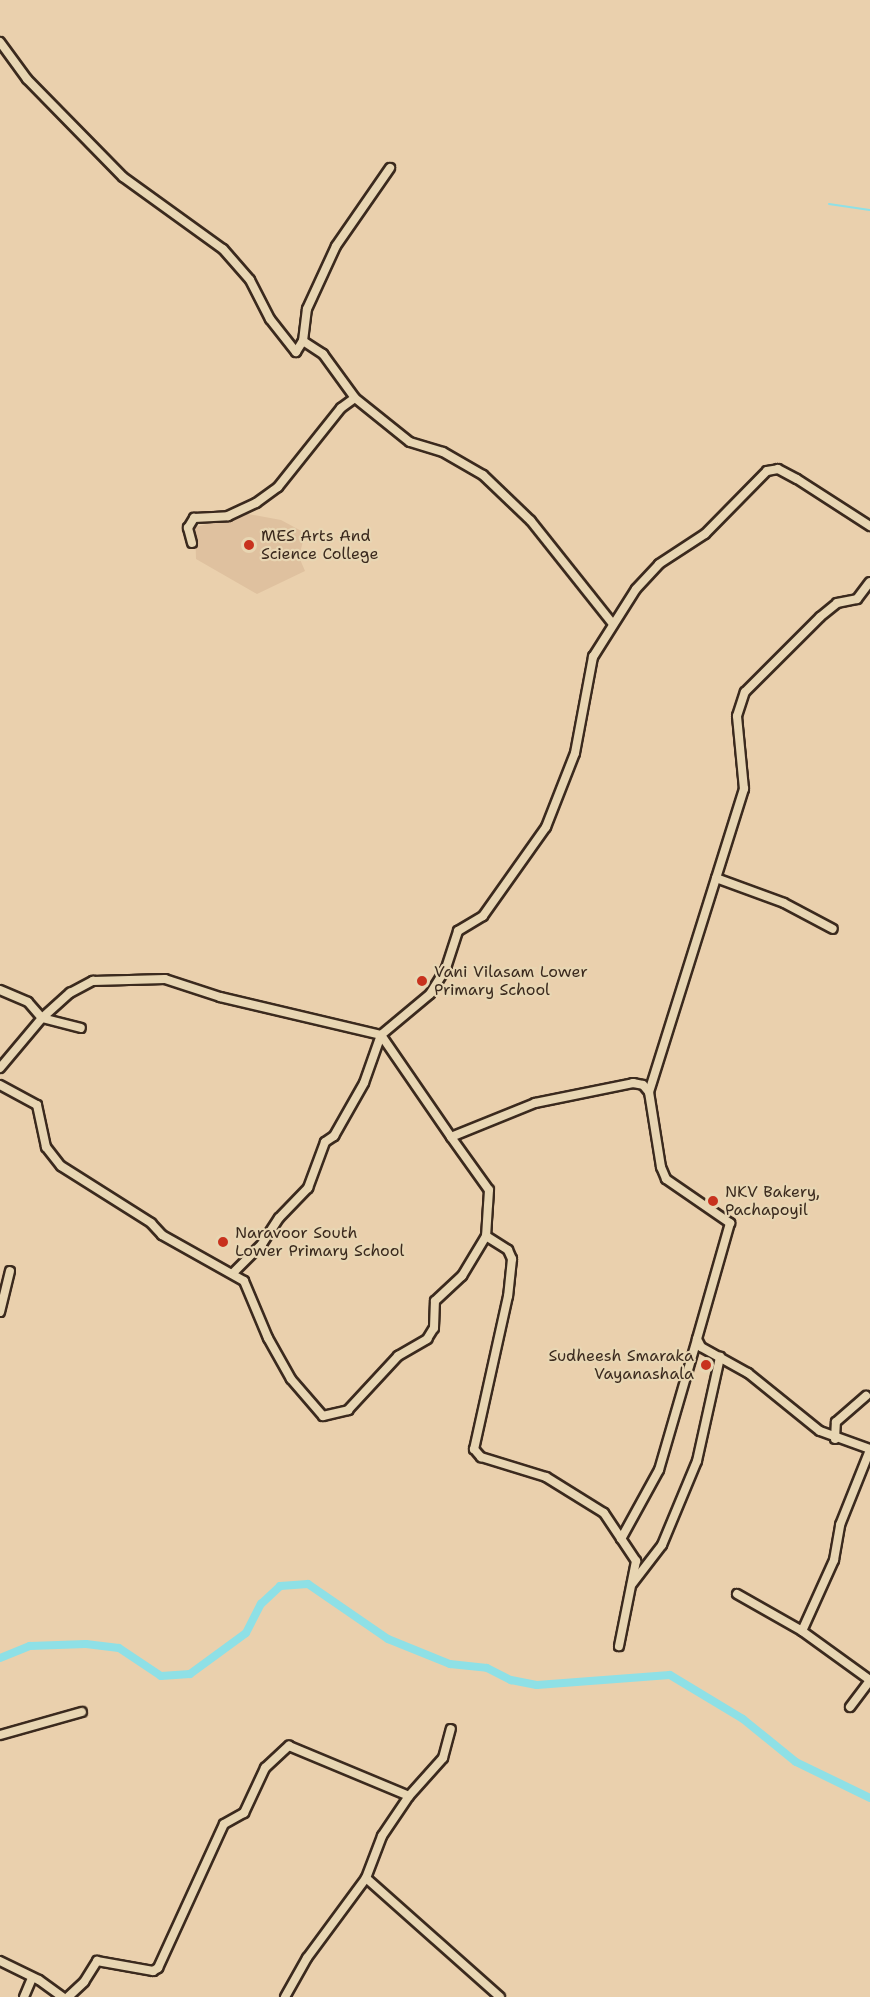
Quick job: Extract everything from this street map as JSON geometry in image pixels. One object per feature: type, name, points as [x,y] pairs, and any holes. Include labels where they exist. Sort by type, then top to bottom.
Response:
[{"type":"street","points":[[0,42],[27,79],[123,177],[223,249],[250,280],[270,319],[296,352],[303,341],[307,309],[336,246],[390,168]]},
{"type":"street","points":[[303,341],[323,354],[355,398],[410,442],[442,452],[483,475],[531,521],[612,623]]},
{"type":"street","points":[[192,543],[188,528],[194,518],[228,516],[256,503],[278,487],[341,408],[355,398]]},
{"type":"street","points":[[233,1272],[262,1244],[279,1218],[308,1188],[325,1142],[334,1136],[364,1083],[381,1035],[430,994],[446,968],[458,931],[483,916],[546,827],[575,753],[592,657],[612,623],[658,564],[705,534],[767,471],[777,469],[797,479],[870,526]]},
{"type":"street","points":[[621,1539],[659,1470],[730,1223],[666,1179],[661,1167],[649,1092],[744,789],[737,716],[745,692],[820,617],[837,603],[857,599],[870,582]]},
{"type":"street","points":[[716,878],[784,903],[833,929]]},
{"type":"street","points":[[0,1068],[42,1018],[70,993],[93,981],[165,980],[220,997],[381,1035],[489,1190],[486,1236],[462,1276],[435,1301],[434,1328],[427,1339],[398,1356],[348,1410],[333,1416],[323,1416],[302,1396],[268,1338],[253,1297],[233,1272],[162,1235],[151,1223],[61,1166],[46,1147],[37,1105],[0,1085]]},
{"type":"street","points":[[0,990],[28,1002],[42,1018],[81,1028]]},
{"type":"street","points":[[452,1137],[535,1103],[633,1083],[643,1085],[649,1092]]},
{"type":"street","points":[[486,1236],[501,1244],[512,1259],[508,1296],[474,1449],[481,1457],[533,1470],[580,1496],[604,1513],[636,1561],[619,1646]]},
{"type":"street","points":[[0,1312],[10,1271]]},
{"type":"street","points":[[697,1339],[701,1347],[720,1357],[836,1439],[870,1449],[840,1525],[834,1560],[802,1631]]},
{"type":"street","points":[[632,1586],[662,1545],[697,1461],[720,1357]]},
{"type":"street","points":[[836,1439],[836,1422],[866,1396]]},
{"type":"street","points":[[737,1594],[802,1631],[870,1680],[850,1707]]},
{"type":"street","points":[[0,1735],[82,1712]]},
{"type":"street","points":[[285,1997],[307,1958],[366,1878],[382,1836],[409,1796],[443,1758],[451,1729]]},
{"type":"street","points":[[68,1997],[84,1982],[97,1961],[153,1971],[158,1968],[224,1824],[244,1813],[265,1768],[289,1746],[409,1796]]},
{"type":"street","points":[[366,1878],[500,1997]]},
{"type":"street","points":[[0,1961],[62,1997]]},
{"type":"street","points":[[24,1997],[32,1978]]},
{"type":"shaded area","name":"MES Arts And Science College","points":[[248,514],[281,520],[305,533],[299,557],[305,571],[257,594],[196,559],[195,527]]},
{"type":"waterway","points":[[829,204],[870,210]]},
{"type":"waterway","points":[[0,1658],[30,1646],[86,1644],[119,1648],[161,1676],[190,1674],[246,1633],[261,1604],[280,1586],[308,1584],[388,1639],[450,1664],[487,1668],[511,1680],[537,1685],[670,1675],[743,1719],[796,1762],[870,1798]]},
{"type":"place","name":"MES Arts And Science College","points":[[249,545]]},
{"type":"place","name":"Vani Vilasam Lower Primary School","points":[[422,981]]},
{"type":"place","name":"NKV Bakery, Pachapoyil","points":[[713,1201]]},
{"type":"place","name":"Naravoor South Lower Primary School","points":[[223,1242]]},
{"type":"place","name":"Sudheesh Smaraka Vayanashala","points":[[706,1365]]}]
